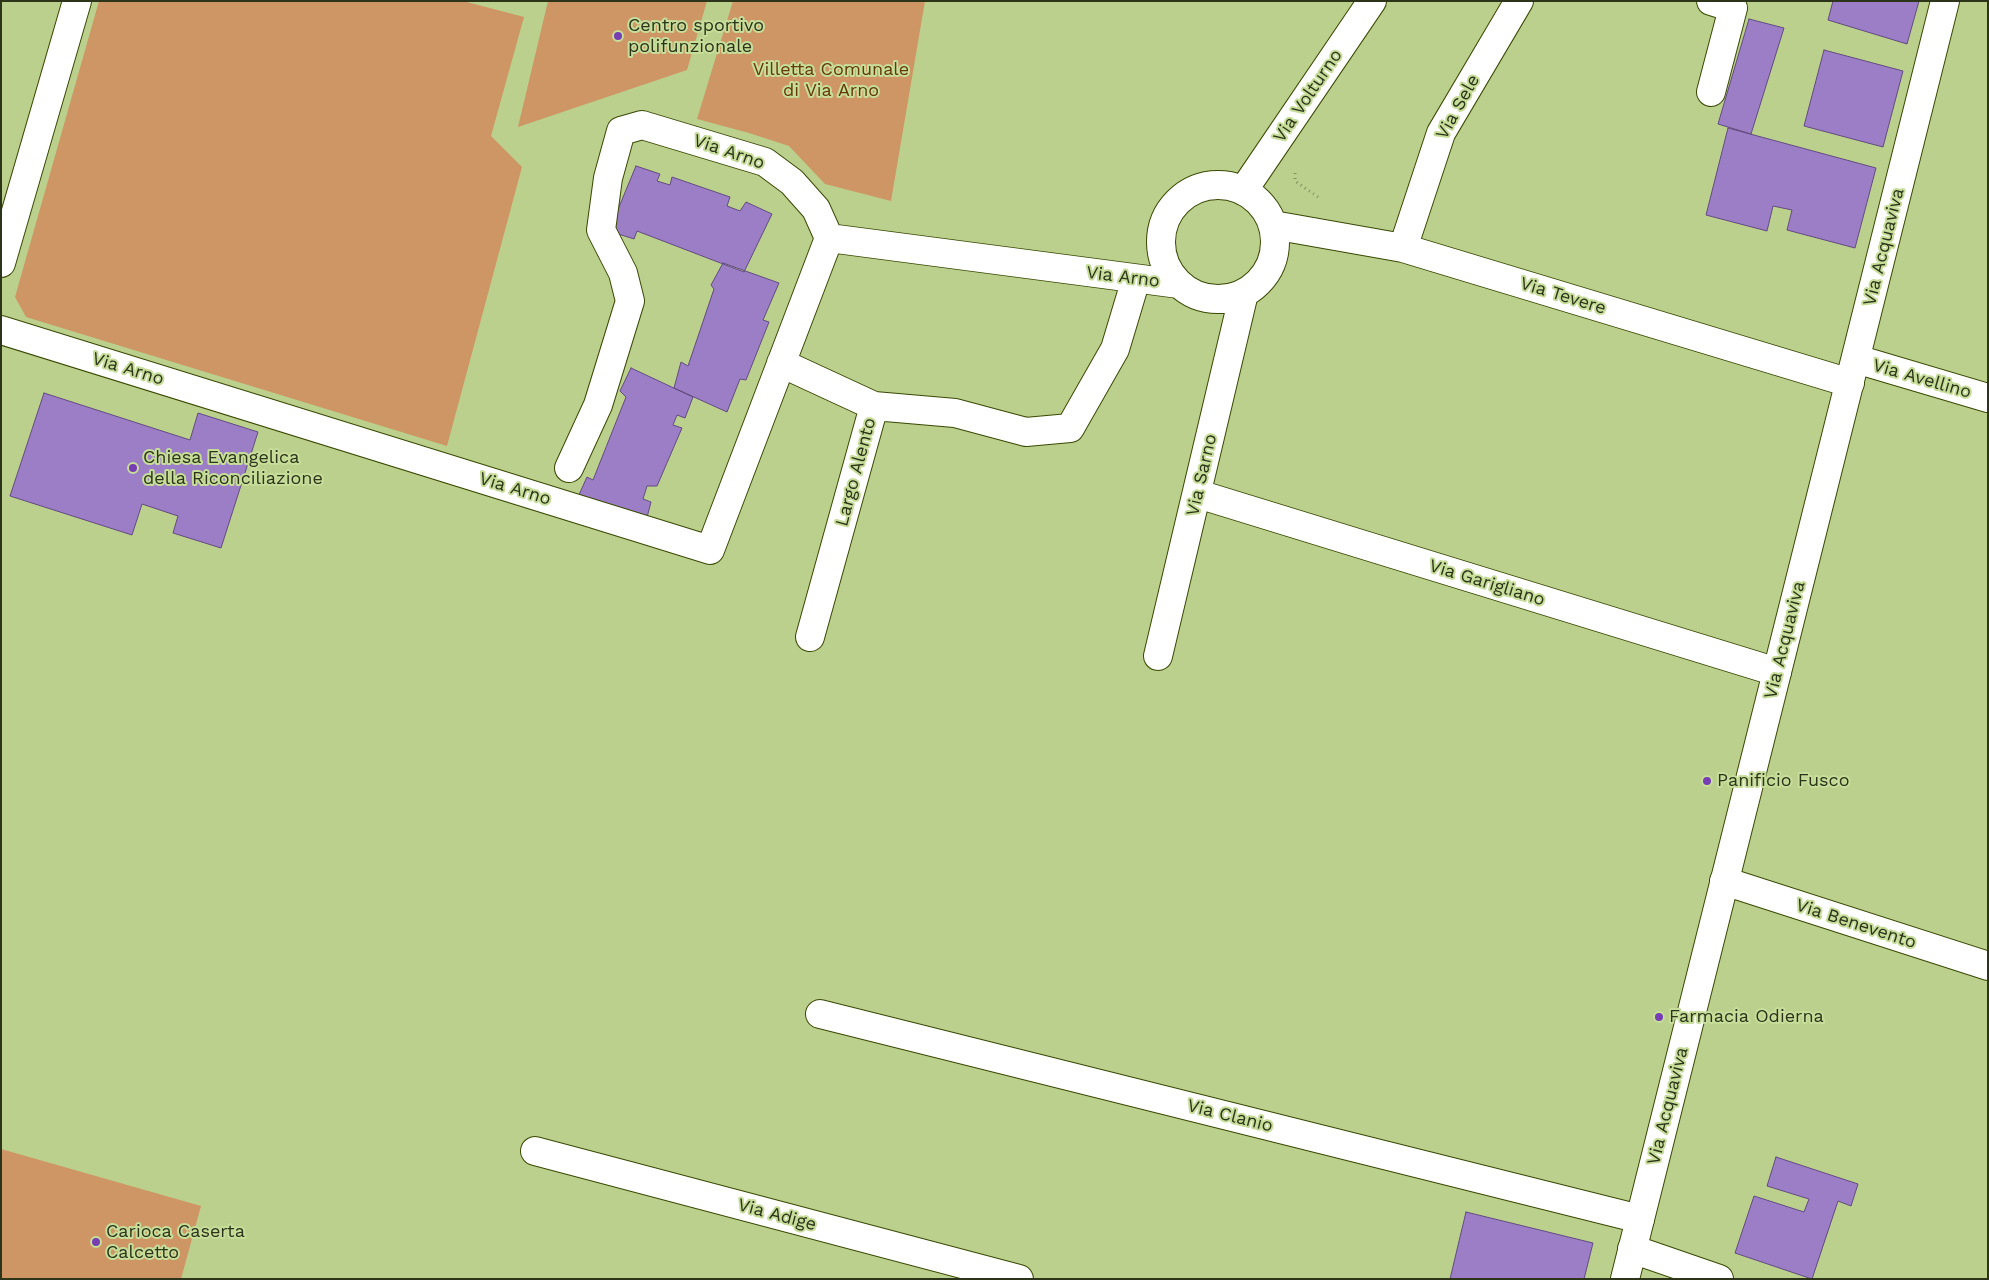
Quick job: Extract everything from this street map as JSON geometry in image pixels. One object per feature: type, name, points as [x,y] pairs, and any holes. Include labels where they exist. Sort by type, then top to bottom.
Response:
[{"type":"street","points":[[1,263],[77,1]]},
{"type":"street","name":"Via Volturno","points":[[1243,191],[1372,1]]},
{"type":"street","name":"Via Sele","points":[[1403,248],[1441,133],[1519,1]]},
{"type":"street","points":[[1711,1],[1733,8],[1711,92]]},
{"type":"street","name":"Via Acquaviva","points":[[1624,1279],[1945,1]]},
{"type":"street","name":"Via Arno","points":[[1,330],[710,550],[829,238],[816,208],[792,182],[765,162],[642,125],[621,131],[608,178],[601,230],[623,273],[630,301],[598,405],[569,468]]},
{"type":"street","points":[[1208,186],[1225,186],[1243,191],[1261,205],[1273,224],[1275,241],[1271,264],[1257,284],[1244,293],[1228,298],[1210,299],[1194,294],[1179,284],[1168,270],[1162,253],[1161,235],[1166,218],[1176,203],[1191,192],[1208,186]]},
{"type":"street","name":"Via Tevere","points":[[1273,224],[1403,248],[1853,371]]},
{"type":"street","name":"Via Arno","points":[[829,238],[1179,284]]},
{"type":"street","points":[[874,406],[956,413],[1026,432],[1070,428],[1115,349],[1136,279]]},
{"type":"street","name":"Via Sarno","points":[[1158,656],[1198,494],[1244,293]]},
{"type":"street","name":"Largo Alento","points":[[781,363],[874,406],[810,637]]},
{"type":"street","name":"Via Avellino","points":[[1853,371],[1988,398]]},
{"type":"street","name":"Via Garigliano","points":[[1198,494],[1777,672]]},
{"type":"street","name":"Via Benevento","points":[[1724,881],[1988,966]]},
{"type":"street","name":"Via Clanio","points":[[820,1014],[1640,1219]]},
{"type":"street","name":"Via Adige","points":[[535,1151],[1019,1279]]},
{"type":"street","points":[[1632,1249],[1719,1279]]},
{"type":"path","points":[[1295,166],[1295,181],[1325,203]]},
{"type":"green space","points":[[99,1],[463,1],[524,17],[491,136],[522,167],[447,446],[26,317],[15,297]]},
{"type":"green space","name":"Centro sportivo polifunzionale","points":[[548,1],[707,1],[687,70],[518,127]]},
{"type":"green space","name":"Villetta Comunale di Via Arno","points":[[733,1],[925,1],[891,201],[825,184],[789,146],[697,119]]},
{"type":"green space","name":"Carioca Caserta Calcetto","points":[[1,1149],[201,1206],[181,1279],[1,1279]]},
{"type":"building","points":[[1833,1],[1919,1],[1907,44],[1828,20]]},
{"type":"building","points":[[1749,19],[1784,28],[1751,134],[1718,124]]},
{"type":"building","points":[[1824,50],[1903,71],[1883,147],[1804,126]]},
{"type":"building","points":[[1728,128],[1876,168],[1855,248],[1787,230],[1792,210],[1773,206],[1767,231],[1706,215]]},
{"type":"building","points":[[636,166],[660,174],[657,181],[670,185],[672,177],[730,197],[727,206],[740,211],[746,202],[772,214],[744,272],[637,231],[634,239],[609,231]]},
{"type":"building","points":[[723,263],[779,283],[763,320],[769,322],[746,380],[740,379],[727,412],[674,388],[681,362],[688,366],[714,289],[711,285]]},
{"type":"building","points":[[631,368],[693,397],[685,418],[677,415],[673,425],[682,428],[657,486],[647,486],[643,499],[651,502],[645,525],[577,499],[587,477],[593,480],[626,397],[620,391]]},
{"type":"building","name":"Chiesa Evangelica della Riconciliazione","points":[[44,393],[190,440],[198,413],[258,432],[221,548],[173,533],[178,516],[142,504],[132,535],[10,496]]},
{"type":"building","points":[[1776,1157],[1858,1184],[1851,1206],[1838,1201],[1812,1279],[1735,1253],[1754,1196],[1804,1212],[1809,1199],[1767,1186]]},
{"type":"building","points":[[1466,1212],[1593,1243],[1584,1279],[1450,1279]]},
{"type":"place","name":"Centro sportivo polifunzionale","points":[[618,36]]},
{"type":"place","name":"Chiesa Evangelica della Riconciliazione","points":[[133,468]]},
{"type":"place","name":"Panificio Fusco","points":[[1707,781]]},
{"type":"place","name":"Farmacia Odierna","points":[[1659,1017]]},
{"type":"place","name":"Carioca Caserta Calcetto","points":[[96,1242]]}]
